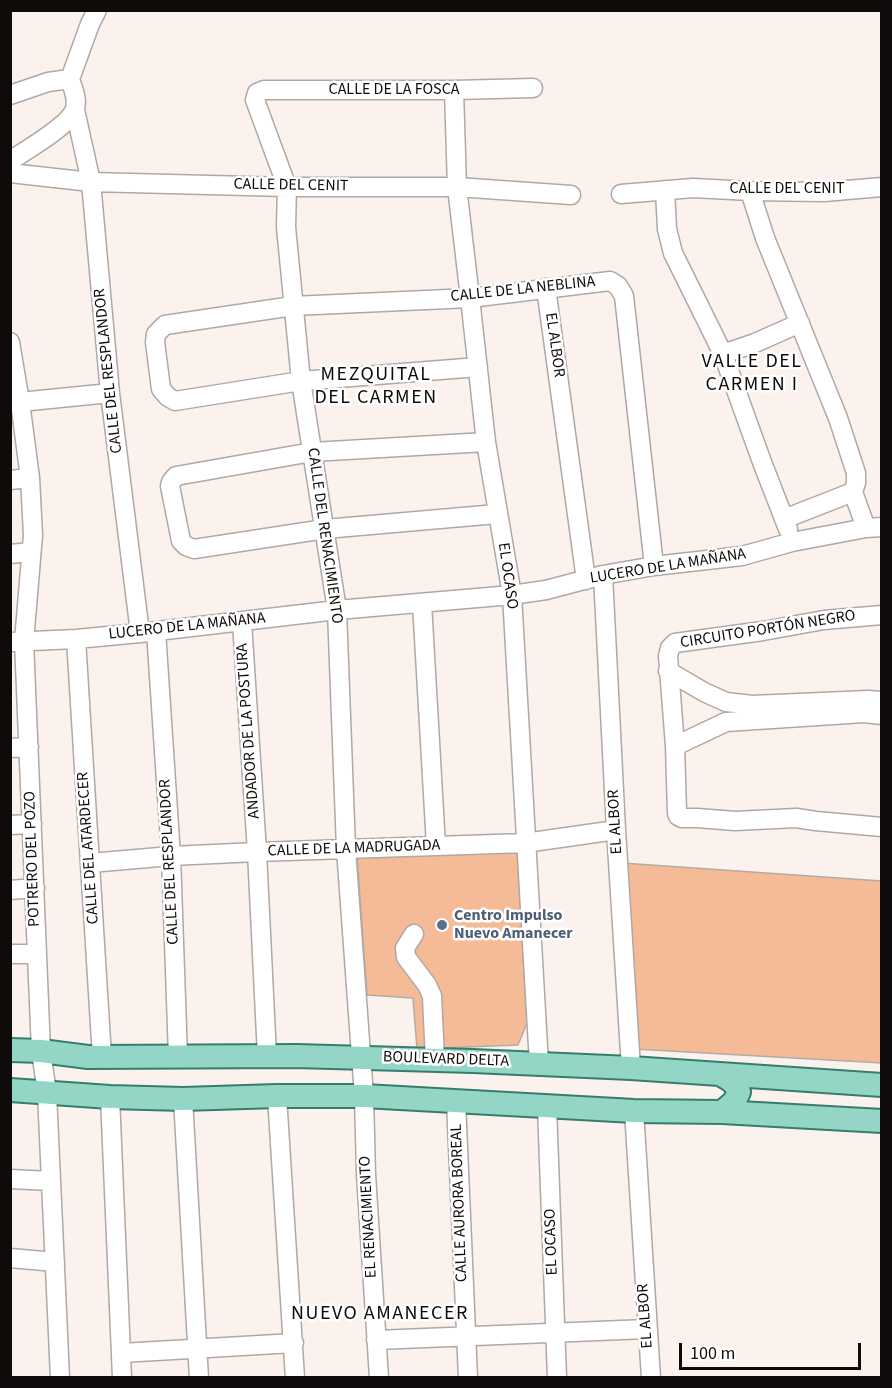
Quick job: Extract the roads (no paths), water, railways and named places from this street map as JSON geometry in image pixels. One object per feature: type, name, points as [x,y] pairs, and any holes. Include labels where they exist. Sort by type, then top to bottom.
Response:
[{"type":"main road","name":"BOULEVARD DELTA","points":[[10,1050],[88,1057],[361,1057],[539,1064],[882,1085]]},
{"type":"main road","points":[[720,1074],[732,1080],[738,1092],[734,1102],[722,1112]]},
{"type":"main road","points":[[830,1119],[821,1109],[819,1098],[824,1091],[845,1082]]},
{"type":"main road","points":[[10,1090],[183,1099],[364,1096],[547,1107],[722,1112],[882,1121]]},
{"type":"street","points":[[10,95],[48,82],[69,79],[97,10]]},
{"type":"street","name":"CALLE DEL RESPLANDOR","points":[[69,79],[75,94],[75,110],[91,182],[110,393],[148,632],[171,856],[178,1057]]},
{"type":"street","name":"CALLE DE LA FOSCA","points":[[257,93],[264,90],[533,88]]},
{"type":"street","name":"EL OCASO","points":[[454,90],[457,187],[486,442],[512,595],[539,1064]]},
{"type":"street","name":"CALLE DEL RENACIMIENTO","points":[[257,93],[255,100],[287,187],[286,227],[301,381],[338,610],[346,849],[361,1057]]},
{"type":"street","points":[[10,161],[64,124],[75,110]]},
{"type":"street","name":"CALLE DEL CENIT","points":[[10,174],[91,182],[287,187],[457,187],[571,195]]},
{"type":"street","name":"CALLE DEL CENIT","points":[[621,194],[693,188],[824,192],[882,187]]},
{"type":"street","points":[[665,190],[667,229],[673,253],[723,354],[792,542]]},
{"type":"street","points":[[750,191],[765,238],[838,418],[856,473],[854,492],[874,527]]},
{"type":"street","name":"CALLE DE LA NEBLINA","points":[[301,381],[175,401],[161,389],[156,334],[165,325],[293,306],[470,298],[610,281],[618,285],[624,296],[654,566]]},
{"type":"street","name":"EL ALBOR","points":[[546,288],[586,580]]},
{"type":"street","points":[[723,354],[800,323]]},
{"type":"street","name":"POTRERO DEL POZO","points":[[10,342],[15,403],[30,478],[33,535],[17,641],[20,747],[32,824],[41,1051],[47,1093],[60,1377]]},
{"type":"street","points":[[301,381],[478,368]]},
{"type":"street","points":[[15,403],[110,393]]},
{"type":"street","points":[[486,442],[312,452],[176,476],[170,486],[181,541],[194,549],[325,529],[497,514]]},
{"type":"street","points":[[10,480],[30,478]]},
{"type":"street","points":[[784,519],[854,492]]},
{"type":"street","name":"LUCERO DE LA MAÑANA","points":[[17,641],[76,639],[338,610],[512,595],[546,590],[603,575],[654,566],[742,556],[792,542],[874,527]]},
{"type":"street","points":[[10,554],[31,552]]},
{"type":"street","name":"EL ALBOR","points":[[603,575],[631,1068]]},
{"type":"street","points":[[422,603],[436,846]]},
{"type":"street","name":"CIRCUITO PORTÓN NEGRO","points":[[882,615],[824,620],[675,643],[670,648],[668,656],[678,816],[735,821],[796,818],[882,827]]},
{"type":"street","name":"ANDADOR DE LA POSTURA","points":[[242,622],[267,1056]]},
{"type":"street","name":"CALLE DEL ATARDECER","points":[[76,639],[102,1057]]},
{"type":"street","points":[[668,671],[726,702],[752,705],[882,701]]},
{"type":"street","points":[[726,702],[726,722]]},
{"type":"street","points":[[675,746],[726,722],[864,713],[882,716]]},
{"type":"street","points":[[10,825],[32,824]]},
{"type":"street","name":"CALLE DE LA MADRUGADA","points":[[90,863],[256,852],[525,843],[616,830]]},
{"type":"street","points":[[10,890],[35,888]]},
{"type":"street","points":[[414,934],[405,948],[406,957],[427,985],[432,996],[435,1060]]},
{"type":"street","points":[[10,954],[37,954]]},
{"type":"street","name":"EL RENACIMIENTO","points":[[361,1057],[379,1377]]},
{"type":"street","points":[[277,1096],[295,1377]]},
{"type":"street","points":[[110,1097],[122,1377]]},
{"type":"street","points":[[183,1099],[199,1377]]},
{"type":"street","name":"CALLE AURORA BOREAL","points":[[456,1101],[468,1377]]},
{"type":"street","name":"EL OCASO","points":[[547,1107],[557,1377]]},
{"type":"street","name":"EL ALBOR","points":[[634,1111],[651,1377]]},
{"type":"street","points":[[10,1179],[51,1181]]},
{"type":"street","points":[[10,1258],[55,1262]]},
{"type":"street","points":[[376,1340],[647,1329]]},
{"type":"street","points":[[121,1353],[294,1343]]},
{"type":"place","name":"Centro Impulso Nuevo Amanecer","points":[[442,925]]},
{"type":"district","name":"VALLE DEL CARMEN I","points":[[752,374]]},
{"type":"district","name":"MEZQUITAL DEL CARMEN","points":[[376,388]]},
{"type":"district","name":"NUEVO AMANECER","points":[[380,1315]]}]
